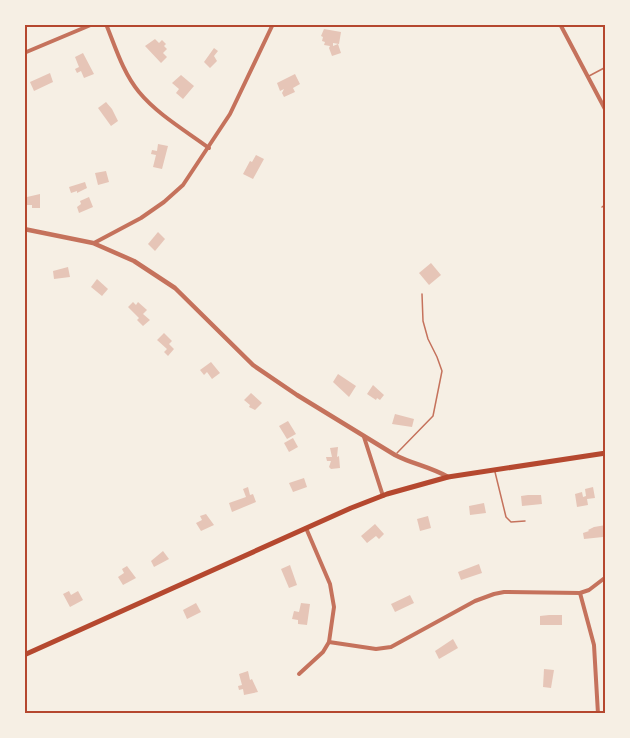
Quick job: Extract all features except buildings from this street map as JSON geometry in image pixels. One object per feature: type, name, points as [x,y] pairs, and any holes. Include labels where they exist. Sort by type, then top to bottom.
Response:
[{"type":"main road","points":[[24,655],[306,528],[383,496],[448,477],[606,453]]},
{"type":"street","points":[[24,53],[93,24]]},
{"type":"street","points":[[105,24],[139,93],[209,148]]},
{"type":"street","points":[[94,243],[141,218],[183,185],[230,114],[273,24]]},
{"type":"street","points":[[560,24],[606,111]]},
{"type":"street","points":[[24,229],[94,243],[134,261],[176,288],[253,365],[395,455],[448,477]]},
{"type":"street","points":[[364,437],[383,496]]},
{"type":"street","points":[[299,675],[323,652],[329,642],[333,617],[333,594],[330,584],[306,528]]},
{"type":"street","points":[[329,642],[376,649],[391,647],[475,601],[494,594],[504,592],[580,593],[589,590],[606,577]]},
{"type":"street","points":[[580,593],[594,645],[598,714]]},
{"type":"lane","points":[[588,76],[606,67]]},
{"type":"lane","points":[[602,207],[606,204]]},
{"type":"lane","points":[[395,455],[433,416],[442,372],[423,321],[422,294]]},
{"type":"lane","points":[[495,471],[506,517],[511,522],[525,521]]}]
